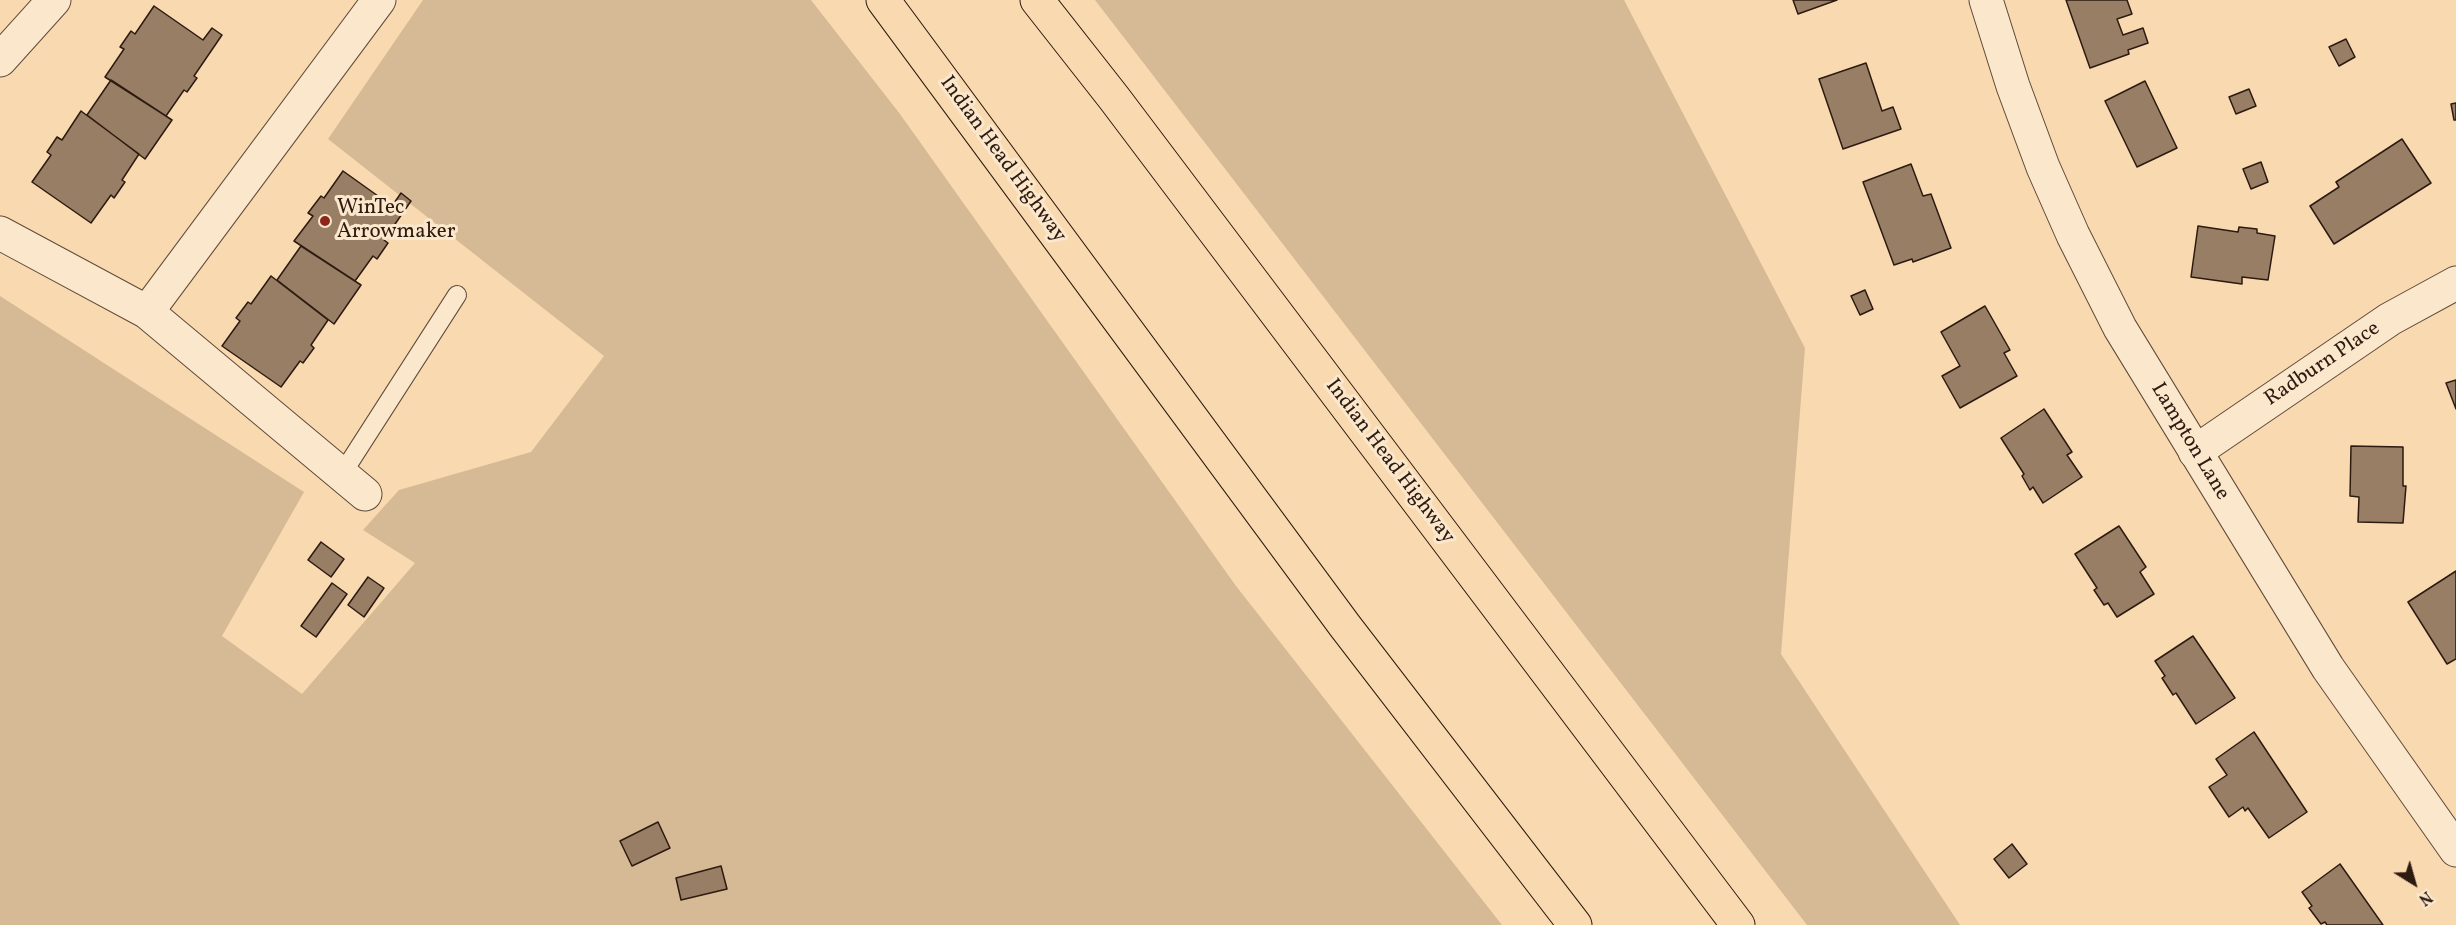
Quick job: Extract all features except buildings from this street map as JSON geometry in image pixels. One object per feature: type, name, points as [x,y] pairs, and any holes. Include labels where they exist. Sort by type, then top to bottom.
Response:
[{"type":"highway","points":[[876,0],[913,39]]},
{"type":"highway","name":"Indian Head Highway","points":[[884,0],[1345,626],[1575,925]]},
{"type":"highway","name":"Indian Head Highway","points":[[1037,0],[1114,98],[1738,925]]},
{"type":"street","points":[[0,60],[54,0]]},
{"type":"street","points":[[147,312],[379,0]]},
{"type":"street","name":"Lampton Lane","points":[[1986,0],[2017,96],[2073,235],[2120,328],[2328,668],[2456,850]]},
{"type":"street","points":[[0,233],[147,312],[354,484]]},
{"type":"street","name":"Radburn Place","points":[[2195,452],[2390,319],[2456,283]]},
{"type":"lane","points":[[354,484],[457,296]]},
{"type":"shaded area","points":[[423,0],[811,0],[900,114],[1236,586],[1502,925],[0,925],[0,296],[304,492],[222,636],[302,694],[415,563],[363,530],[399,490],[531,452],[604,356],[328,139]]},
{"type":"shaded area","points":[[1095,0],[1624,0],[1805,348],[1781,654],[1960,925],[1807,925]]},
{"type":"place","name":"WinTec Arrowmaker","points":[[325,221]]}]
